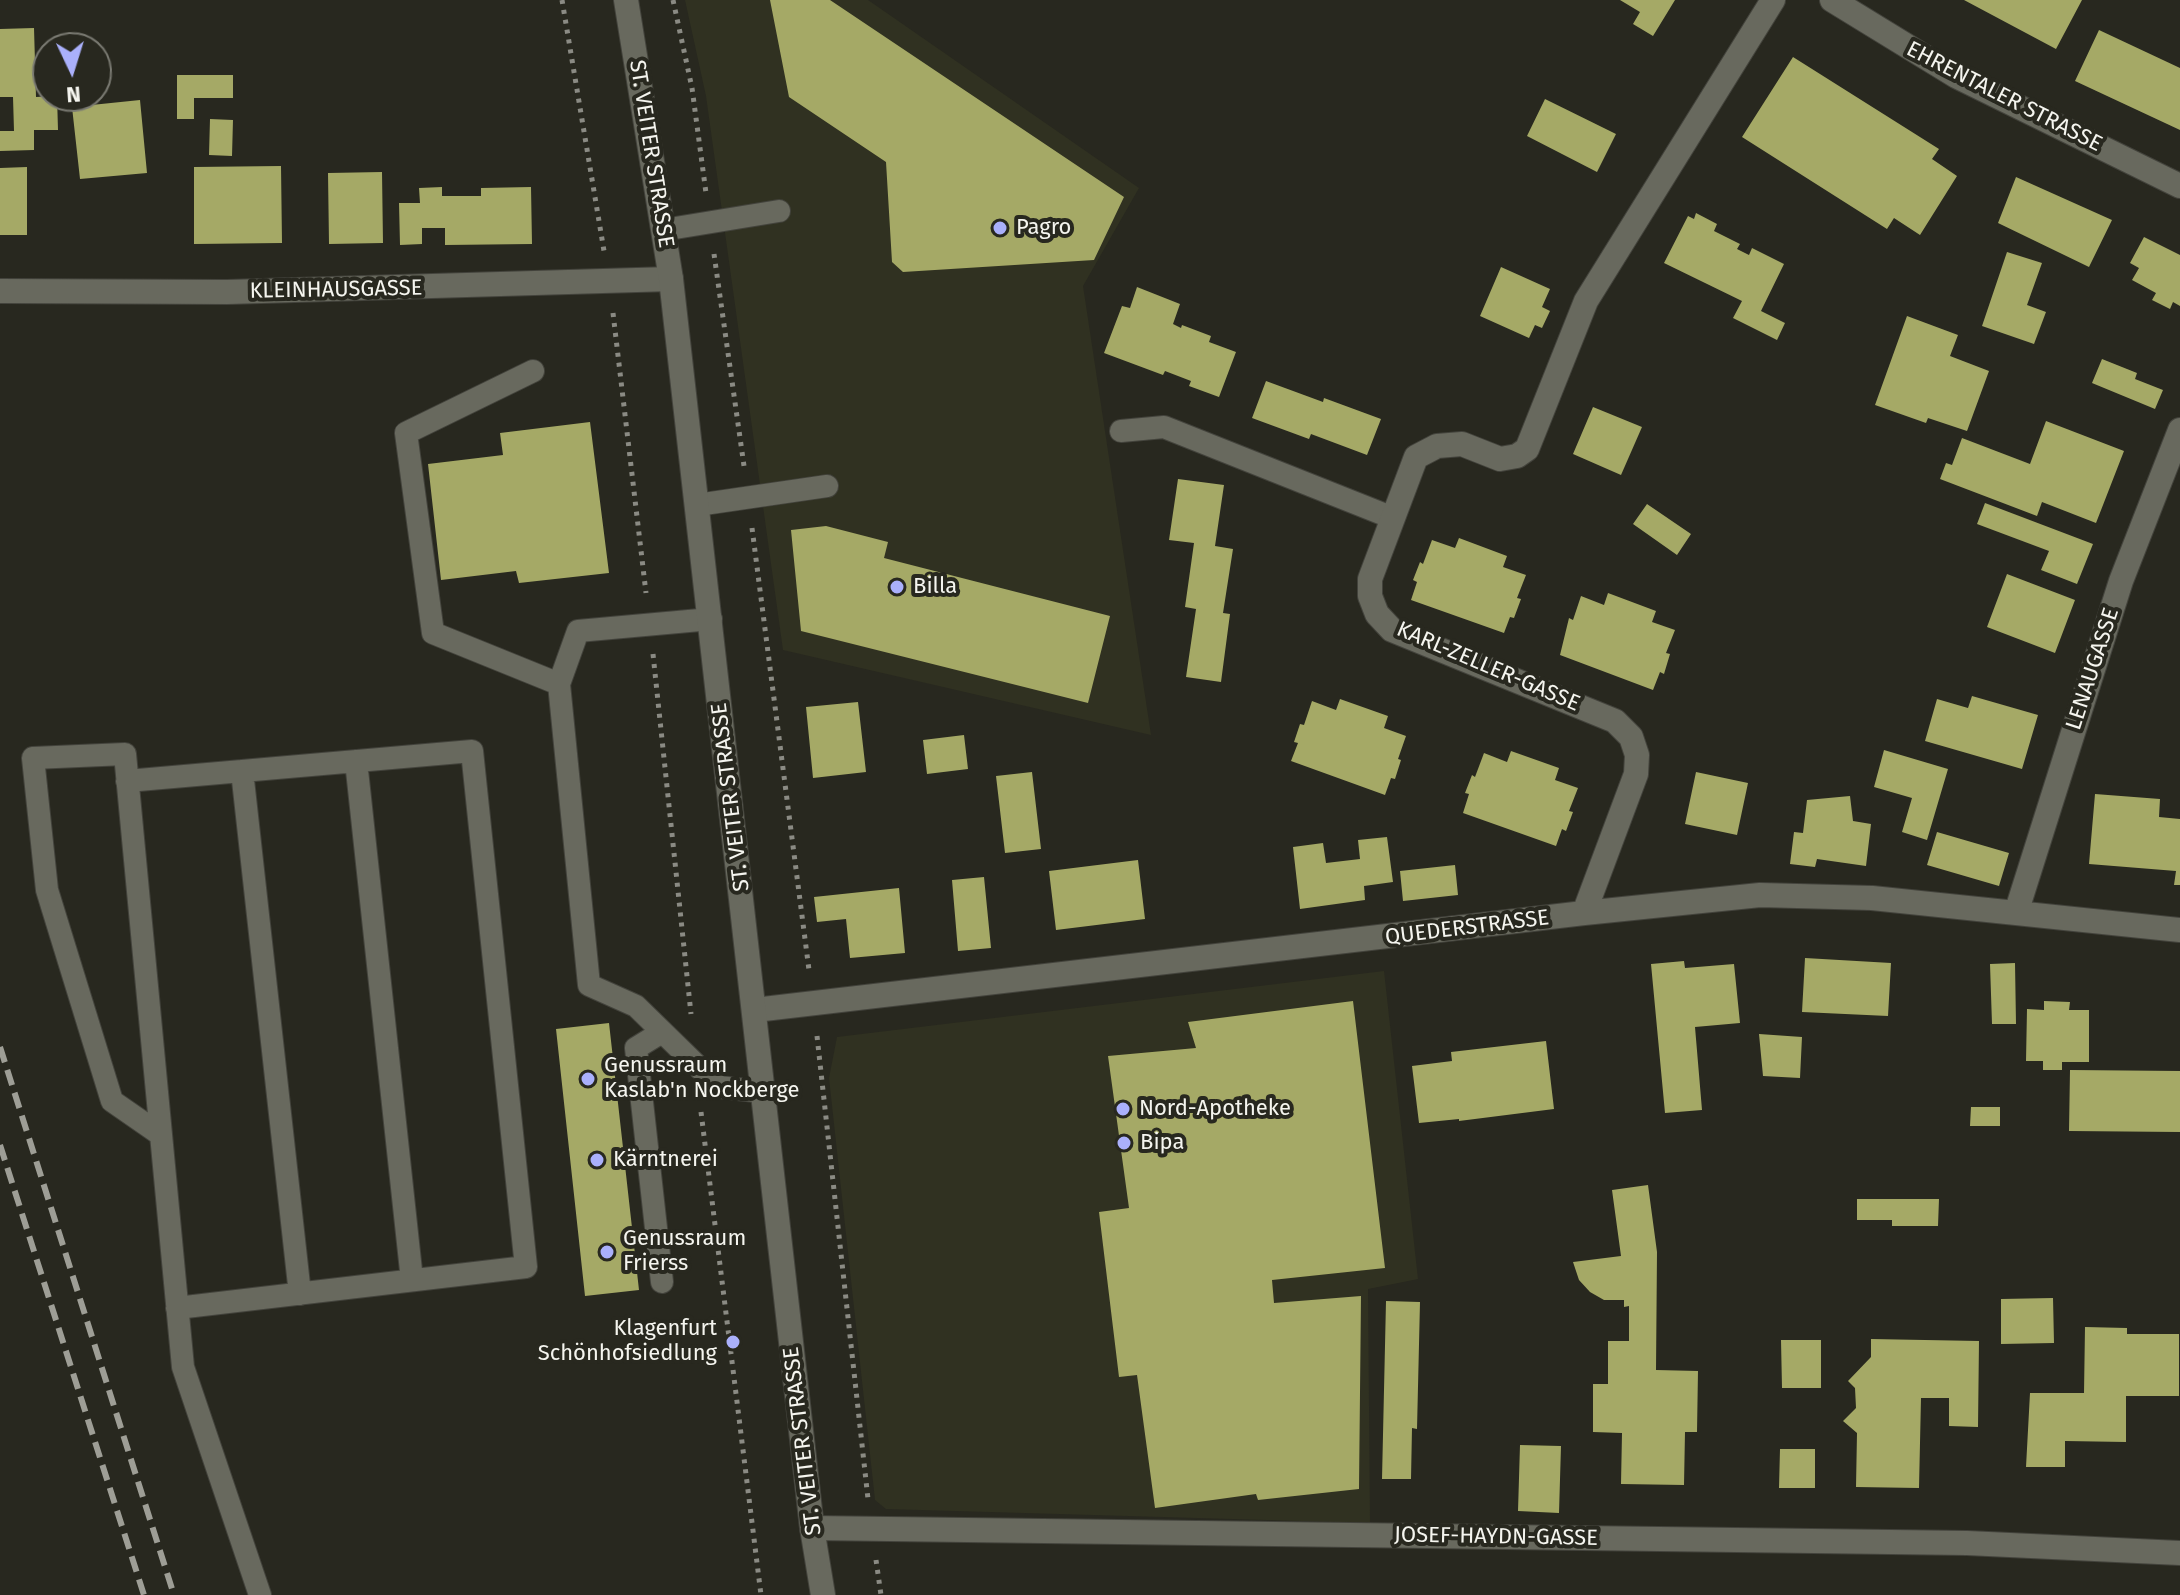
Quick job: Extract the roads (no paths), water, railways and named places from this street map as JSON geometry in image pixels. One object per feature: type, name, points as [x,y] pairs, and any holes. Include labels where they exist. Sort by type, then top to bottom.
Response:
[{"type":"street","name":"ST. VEITER STRASSE","points":[[626,0],[671,279],[812,1528],[823,1595]]},
{"type":"street","name":"KARL-ZELLER-GASSE","points":[[1584,913],[1636,774],[1637,755],[1631,737],[1615,721],[1392,630],[1377,614],[1370,596],[1370,579],[1416,457],[1437,446],[1462,444],[1500,459],[1517,456],[1527,449],[1586,301],[1773,0]]},
{"type":"street","name":"EHRENTALER STRASSE","points":[[1832,0],[1956,76],[2180,186]]},
{"type":"street","name":"KLEINHAUSGASSE","points":[[0,291],[227,292],[671,279]]},
{"type":"street","name":"LENAUGASSE","points":[[2016,913],[2121,581],[2180,430]]},
{"type":"street","name":"QUEDERSTRASSE","points":[[755,1010],[1760,895],[1872,898],[2180,930]]},
{"type":"street","name":"JOSEF-HAYDN-GASSE","points":[[812,1528],[1967,1543],[2180,1553]]},
{"type":"lane","points":[[663,230],[779,211]]},
{"type":"lane","points":[[533,371],[406,433],[433,633],[559,684]]},
{"type":"lane","points":[[1121,431],[1164,427],[1393,518]]},
{"type":"lane","points":[[697,505],[827,486]]},
{"type":"lane","points":[[711,619],[578,631],[559,684],[589,985],[636,1006],[719,1087],[765,1092]]},
{"type":"lane","points":[[127,781],[472,751],[526,1267],[177,1308]]},
{"type":"lane","points":[[161,1135],[112,1101],[47,890],[33,758],[125,754],[183,1367],[260,1595]]},
{"type":"lane","points":[[356,761],[412,1280]]},
{"type":"lane","points":[[242,771],[300,1294]]},
{"type":"lane","points":[[662,1032],[636,1048],[662,1282]]},
{"type":"railway","points":[[0,1047],[174,1595]]},
{"type":"railway","points":[[0,1145],[144,1595]]},
{"type":"place","name":"Pagro","points":[[1000,228]]},
{"type":"place","name":"Billa","points":[[897,587]]},
{"type":"place","name":"Genussraum Kaslab'n Nockberge","points":[[588,1079]]},
{"type":"place","name":"Nord-Apotheke","points":[[1123,1109]]},
{"type":"place","name":"Bipa","points":[[1124,1143]]},
{"type":"place","name":"Kärntnerei","points":[[597,1160]]},
{"type":"place","name":"Genussraum Frierss","points":[[607,1252]]},
{"type":"place","name":"Klagenfurt Schönhofsiedlung","points":[[733,1342]]}]
